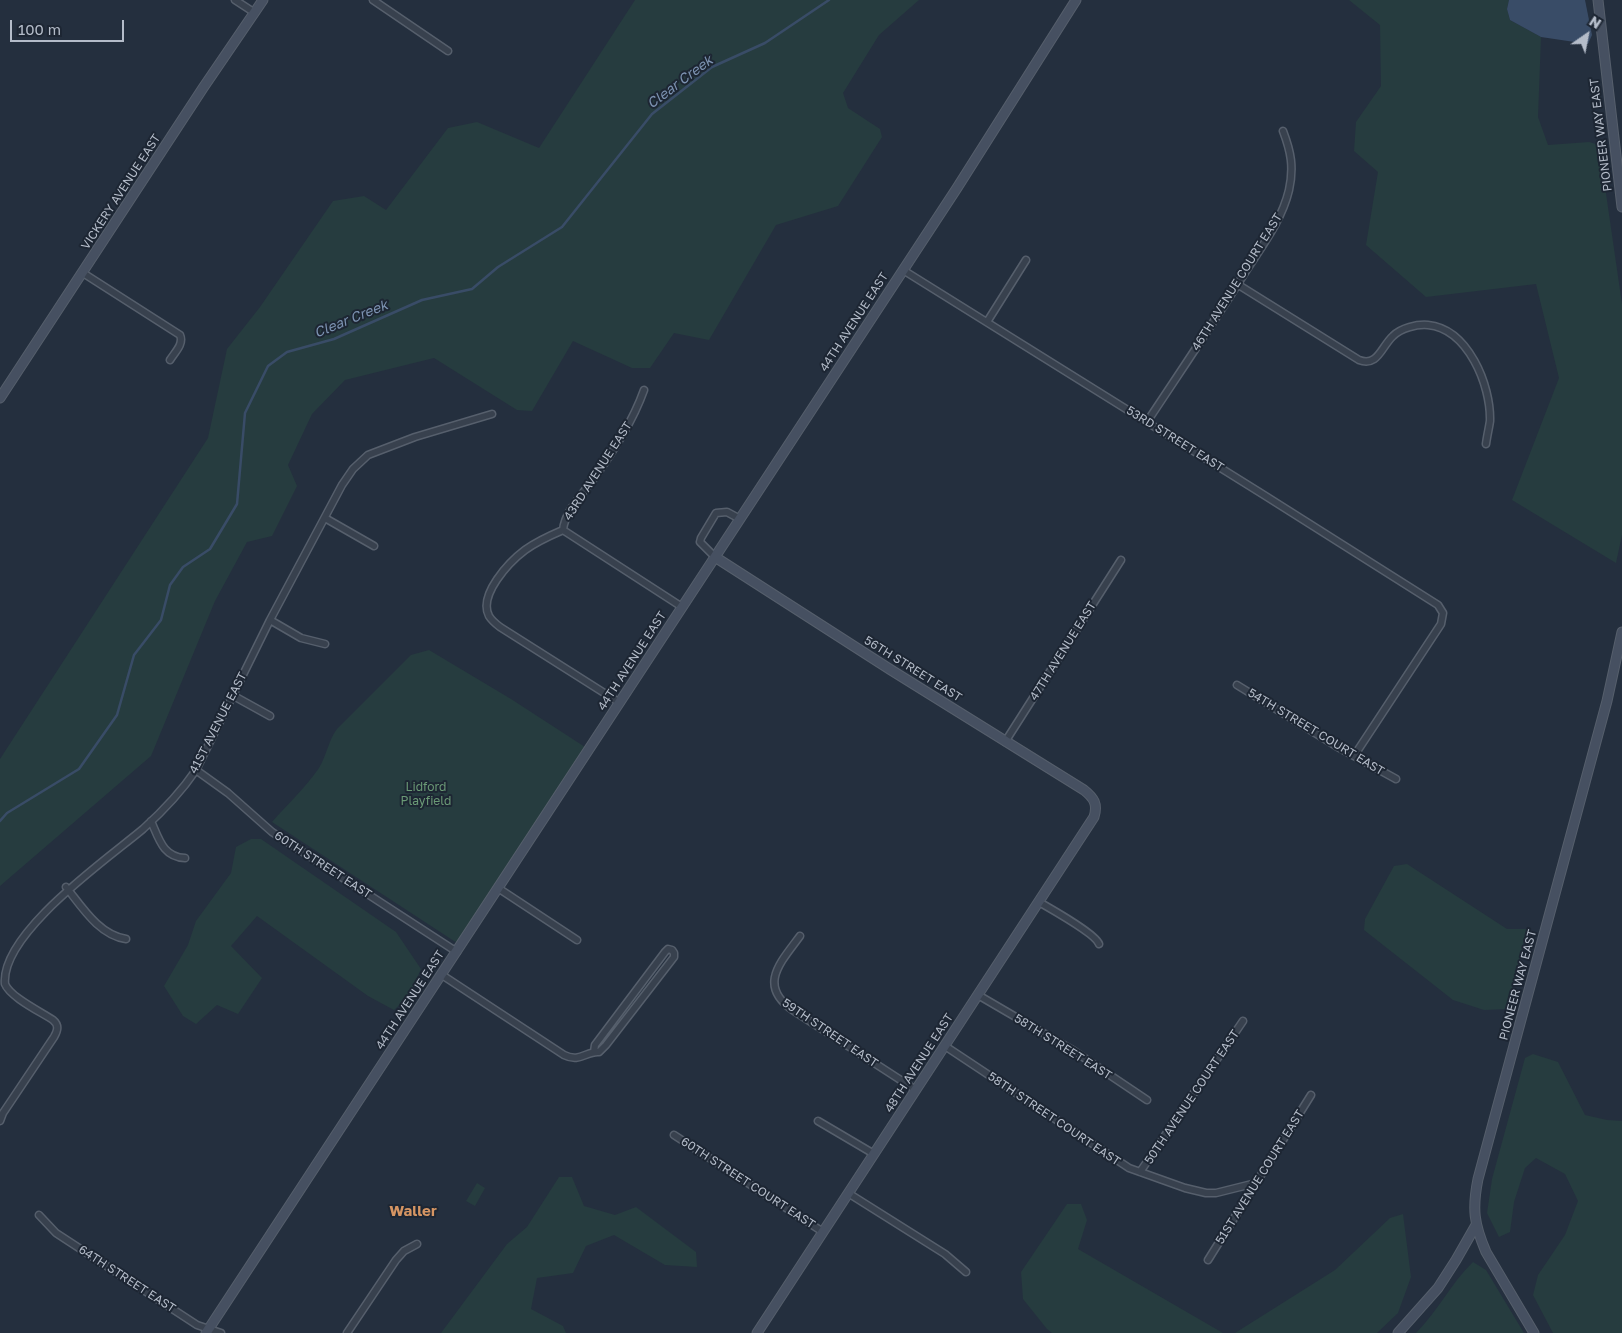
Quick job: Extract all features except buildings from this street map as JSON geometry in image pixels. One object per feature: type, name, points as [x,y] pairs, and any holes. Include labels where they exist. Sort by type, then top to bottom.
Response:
[{"type":"street","points":[[235,0],[255,13]]},
{"type":"street","name":"VICKERY AVENUE EAST","points":[[0,398],[203,88],[263,0]]},
{"type":"street","points":[[373,0],[448,51]]},
{"type":"street","name":"44TH AVENUE EAST","points":[[207,1331],[903,270],[1076,0]]},
{"type":"street","name":"PIONEER WAY EAST","points":[[1598,0],[1622,207]]},
{"type":"street","name":"46TH AVENUE COURT EAST","points":[[1147,422],[1277,221],[1287,198],[1291,181],[1292,158],[1283,131]]},
{"type":"street","points":[[987,322],[1026,260]]},
{"type":"street","name":"53RD STREET EAST","points":[[903,270],[1438,605],[1442,613],[1442,624],[1354,756]]},
{"type":"street","points":[[83,272],[180,335],[181,344],[170,360]]},
{"type":"street","points":[[1238,284],[1364,362],[1376,358],[1393,336],[1409,327],[1429,325],[1439,327],[1454,335],[1469,351],[1483,383],[1490,420],[1486,444]]},
{"type":"street","name":"43RD AVENUE EAST","points":[[620,703],[500,627],[491,619],[487,610],[489,595],[509,564],[539,541],[563,530],[571,509],[617,444],[637,408],[644,390]]},
{"type":"street","name":"41ST AVENUE EAST","points":[[0,1121],[3,1113],[58,1029],[53,1020],[8,990],[3,974],[5,959],[19,936],[50,901],[66,887],[132,838],[151,821],[178,794],[196,770],[270,620],[324,518],[353,469],[368,455],[415,437],[492,414]]},
{"type":"street","points":[[715,557],[700,542],[700,538],[716,513],[727,512],[740,519]]},
{"type":"street","points":[[324,518],[374,546]]},
{"type":"street","points":[[563,530],[682,607]]},
{"type":"street","name":"56TH STREET EAST","points":[[715,557],[1005,742],[1084,790],[1092,796],[1095,804]]},
{"type":"street","name":"47TH AVENUE EAST","points":[[1005,742],[1121,560]]},
{"type":"street","points":[[270,620],[301,638],[326,644]]},
{"type":"street","name":"PIONEER WAY EAST","points":[[1534,1333],[1486,1252],[1476,1225],[1474,1198],[1607,701],[1622,632]]},
{"type":"street","name":"54TH STREET COURT EAST","points":[[1237,685],[1354,756],[1396,779]]},
{"type":"street","points":[[232,695],[270,716]]},
{"type":"street","name":"60TH STREET EAST","points":[[196,770],[228,792],[272,832],[457,952]]},
{"type":"street","name":"48TH AVENUE EAST","points":[[761,1332],[848,1193],[1094,817],[1095,804]]},
{"type":"street","points":[[151,821],[167,853],[179,858],[186,858]]},
{"type":"street","points":[[66,887],[88,915],[99,925],[117,937],[126,939]]},
{"type":"street","points":[[498,888],[577,940]]},
{"type":"street","points":[[1039,902],[1089,933],[1099,944]]},
{"type":"street","name":"59TH STREET EAST","points":[[800,936],[775,974],[776,993],[781,1001],[916,1090]]},
{"type":"street","points":[[442,975],[564,1055],[577,1058],[598,1052],[612,1038],[674,958],[672,950],[668,949],[665,952],[595,1045],[594,1052]]},
{"type":"street","name":"58TH STREET EAST","points":[[978,995],[1074,1051],[1147,1100]]},
{"type":"street","name":"50TH AVENUE COURT EAST","points":[[1140,1172],[1243,1021]]},
{"type":"street","name":"58TH STREET COURT EAST","points":[[945,1046],[1116,1161],[1140,1172],[1185,1188],[1206,1193],[1216,1193],[1256,1183]]},
{"type":"street","name":"51ST AVENUE COURT EAST","points":[[1208,1260],[1312,1094]]},
{"type":"street","points":[[818,1122],[874,1154]]},
{"type":"street","name":"60TH STREET COURT EAST","points":[[674,1135],[823,1232]]},
{"type":"street","points":[[848,1193],[945,1254],[966,1272]]},
{"type":"street","name":"64TH STREET EAST","points":[[39,1215],[56,1233],[197,1325],[207,1331],[222,1333]]},
{"type":"street","points":[[1398,1333],[1438,1288],[1476,1225]]},
{"type":"street","points":[[347,1333],[396,1260],[404,1251],[417,1244]]},
{"type":"green space","points":[[635,0],[919,0],[879,35],[843,93],[848,108],[880,129],[882,137],[838,206],[776,225],[709,340],[674,333],[650,368],[632,368],[573,341],[532,411],[517,410],[434,358],[345,380],[312,414],[288,465],[297,486],[272,536],[247,542],[215,601],[151,756],[0,886],[0,759],[208,438],[227,349],[260,307],[333,201],[364,196],[386,210],[448,128],[477,122],[539,148]]},
{"type":"green space","points":[[1349,0],[1509,0],[1507,9],[1510,20],[1541,37],[1538,117],[1548,145],[1589,142],[1599,145],[1622,304],[1622,535],[1616,563],[1512,500],[1559,378],[1536,284],[1426,297],[1366,245],[1378,172],[1354,151],[1356,122],[1381,86],[1380,25]]},
{"type":"green space","name":"Lidford Playfield","points":[[429,650],[511,699],[585,747],[457,943],[272,822],[319,768],[337,729],[411,655]]},
{"type":"green space","points":[[251,839],[261,839],[396,932],[421,969],[409,996],[394,1010],[368,996],[257,916],[231,946],[262,978],[238,1014],[217,1005],[196,1024],[183,1016],[164,986],[188,945],[196,921],[231,873],[236,847]]},
{"type":"green space","points":[[1407,864],[1507,929],[1527,929],[1507,1009],[1484,1010],[1453,1000],[1364,930],[1365,919],[1394,866]]},
{"type":"green space","points":[[1533,1054],[1558,1062],[1585,1115],[1622,1121],[1622,1333],[1553,1333],[1533,1295],[1538,1275],[1565,1235],[1578,1201],[1565,1174],[1536,1158],[1525,1168],[1514,1202],[1510,1232],[1499,1237],[1487,1213],[1492,1179],[1525,1058]]},
{"type":"green space","points":[[559,1177],[572,1177],[584,1206],[615,1215],[636,1207],[696,1252],[697,1267],[665,1265],[614,1235],[586,1246],[573,1273],[537,1278],[531,1309],[563,1326],[566,1333],[441,1333],[507,1244],[527,1227]]},
{"type":"green space","points":[[477,1183],[485,1188],[475,1206],[466,1201]]},
{"type":"green space","points":[[1067,1204],[1081,1204],[1087,1220],[1078,1249],[1223,1333],[1052,1333],[1047,1329],[1023,1299],[1021,1272]]},
{"type":"green space","points":[[1403,1214],[1411,1277],[1398,1313],[1377,1333],[1235,1333],[1335,1270],[1390,1218]]},
{"type":"green space","points":[[1473,1262],[1486,1270],[1524,1333],[1416,1333],[1465,1270]]},
{"type":"water","points":[[1509,0],[1585,0],[1592,35],[1588,44],[1541,37],[1510,20],[1507,9]]},
{"type":"waterway","name":"Clear Creek","points":[[0,821],[7,813],[79,769],[117,715],[134,655],[161,620],[170,585],[183,567],[210,549],[237,504],[245,413],[268,366],[287,352],[334,339],[422,300],[472,289],[498,267],[562,227],[652,114],[712,67],[765,43],[829,0]]},
{"type":"district","name":"Waller","points":[[413,1211]]}]
